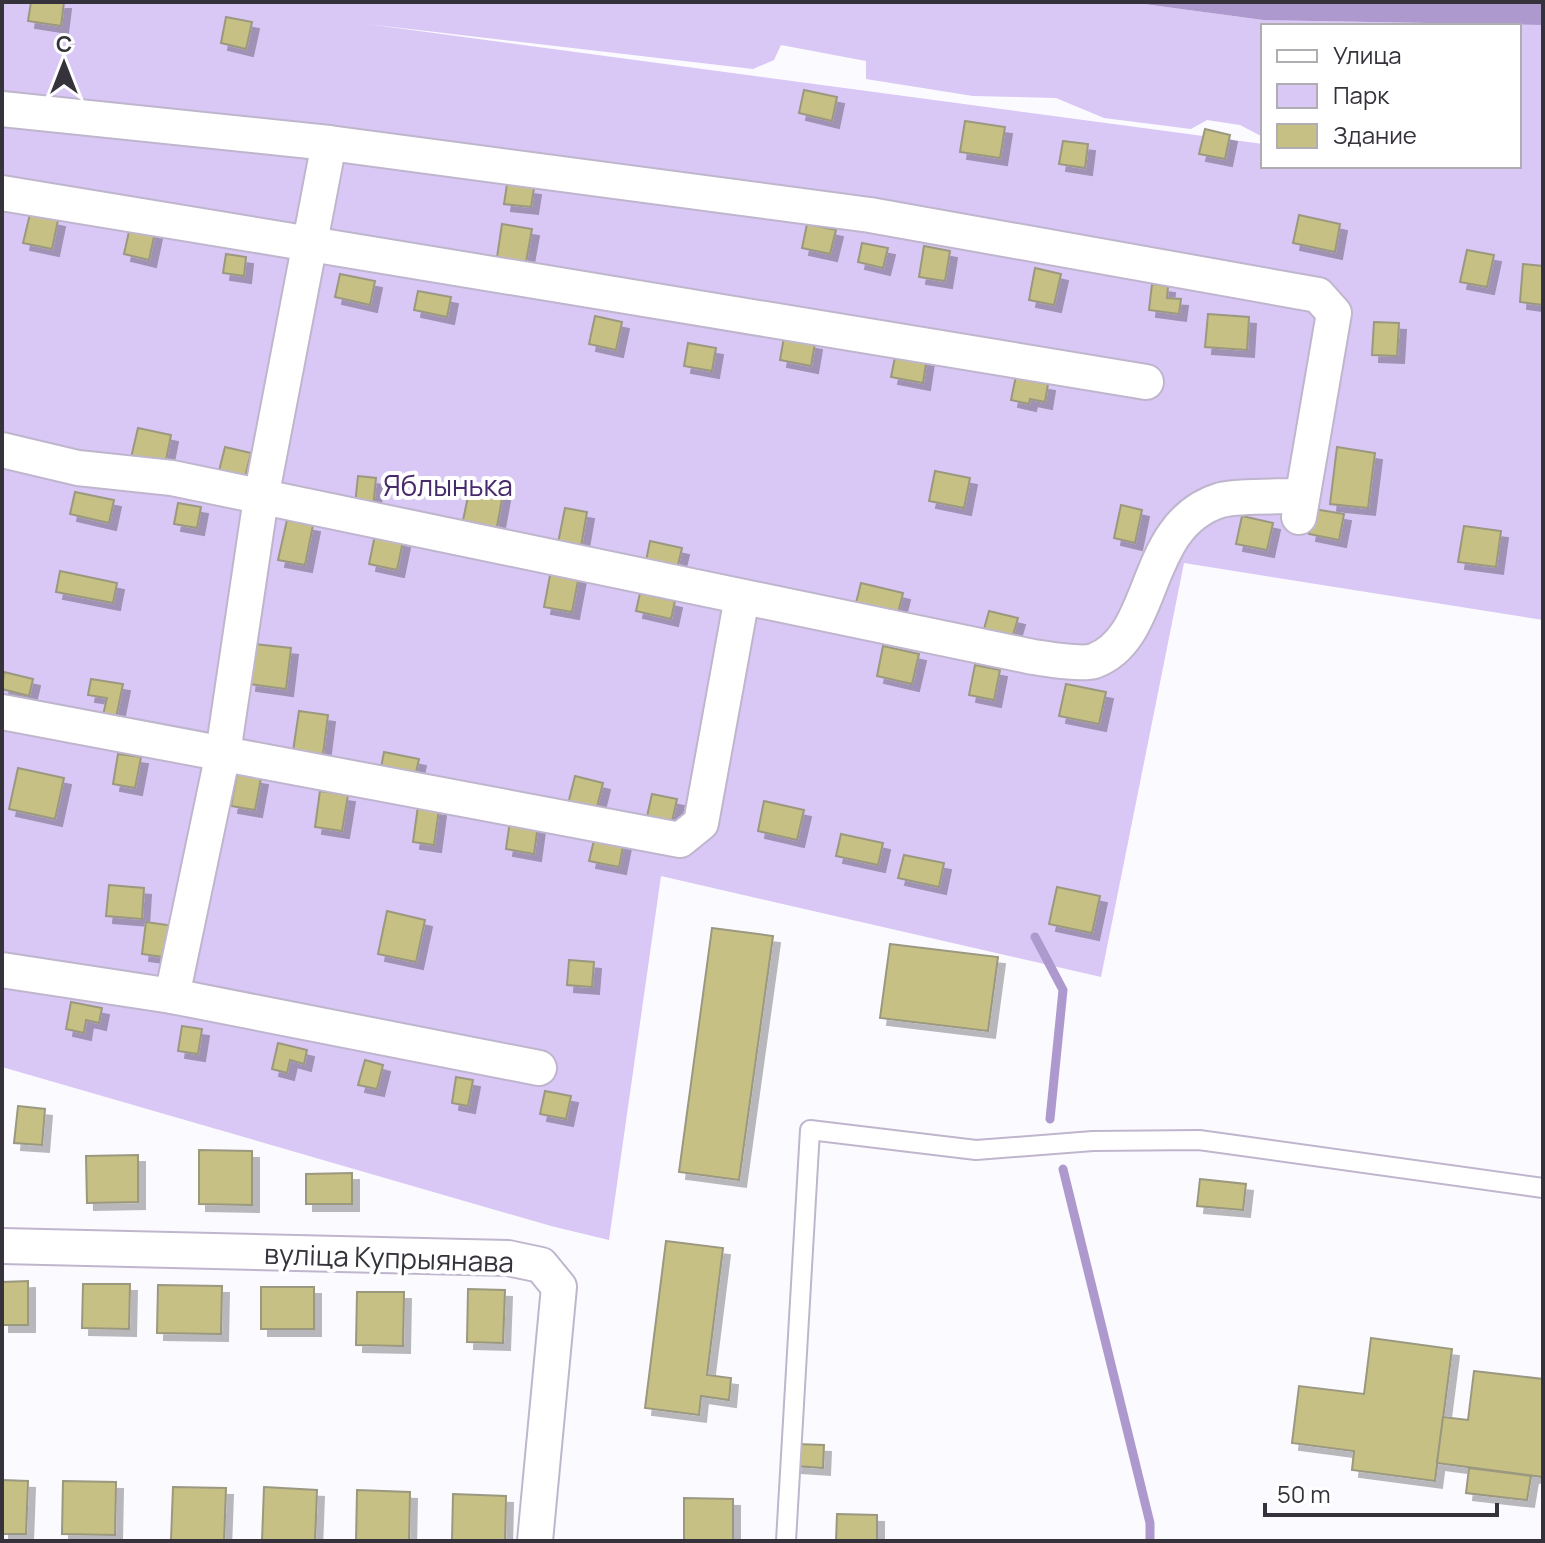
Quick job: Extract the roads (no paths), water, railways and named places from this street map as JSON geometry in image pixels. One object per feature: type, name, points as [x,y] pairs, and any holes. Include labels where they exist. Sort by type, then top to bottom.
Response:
[{"type":"street","points":[[2,109],[329,143],[870,215],[1318,295],[1334,313],[1300,507],[1222,500],[1188,516],[1171,537],[1122,644],[1092,662],[1033,657],[172,478],[78,468],[2,450]]},
{"type":"street","points":[[172,996],[223,753],[261,498],[329,143]]},
{"type":"street","points":[[2,193],[1146,382]]},
{"type":"street","points":[[2,712],[680,840],[701,823],[742,597]]},
{"type":"street","points":[[2,970],[172,996],[539,1068]]},
{"type":"street","name":"вуліца Купрыянава","points":[[2,1246],[508,1258],[541,1265],[559,1287],[535,1541]]},
{"type":"lane","points":[[786,1541],[810,1130],[976,1150],[1093,1141],[1199,1140],[1543,1188]]},
{"type":"waterway","points":[[1035,937],[1063,990],[1050,1119]]},
{"type":"waterway","points":[[1063,1169],[1150,1523],[1150,1541]]},
{"type":"park label","name":"Яблынька","points":[[448,485]]}]
